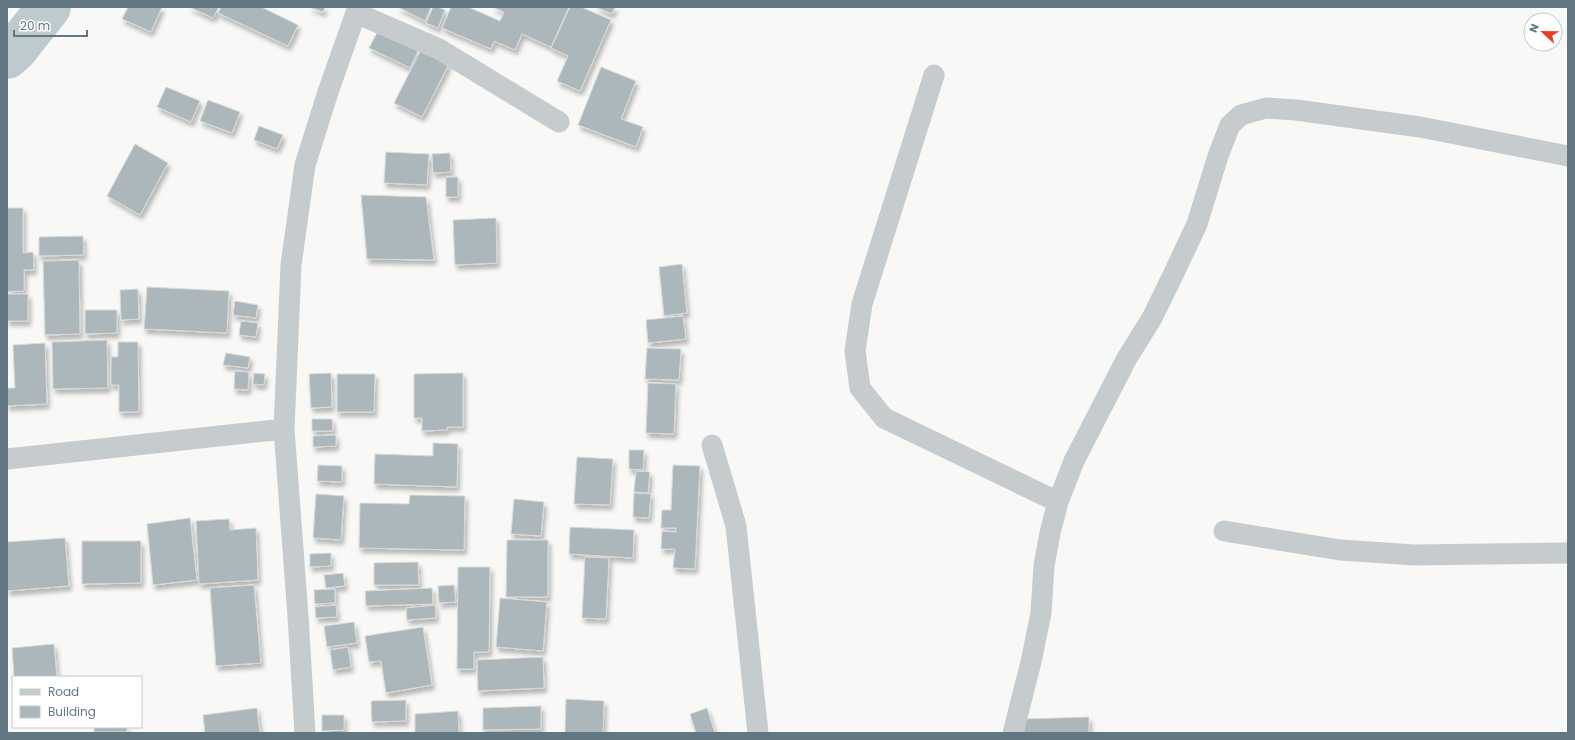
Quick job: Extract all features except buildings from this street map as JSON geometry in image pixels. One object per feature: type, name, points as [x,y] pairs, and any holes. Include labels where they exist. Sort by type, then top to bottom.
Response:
[{"type":"street","points":[[305,733],[284,429],[291,265],[305,165],[328,92],[357,10],[439,49],[559,122]]},
{"type":"street","points":[[934,75],[862,304],[855,351],[860,388],[884,418],[1058,502]]},
{"type":"street","points":[[1014,733],[1031,662],[1039,620],[1044,566],[1058,502],[1074,461],[1127,358],[1152,318],[1173,275],[1196,224],[1218,156],[1230,125],[1241,115],[1266,108],[1296,110],[1420,127],[1568,156]]},
{"type":"street","points":[[7,459],[284,429]]},
{"type":"street","points":[[712,445],[736,526],[758,733]]},
{"type":"street","points":[[1224,532],[1340,550],[1414,555],[1568,553]]},
{"type":"waterway","points":[[7,57],[15,50],[49,7]]}]
